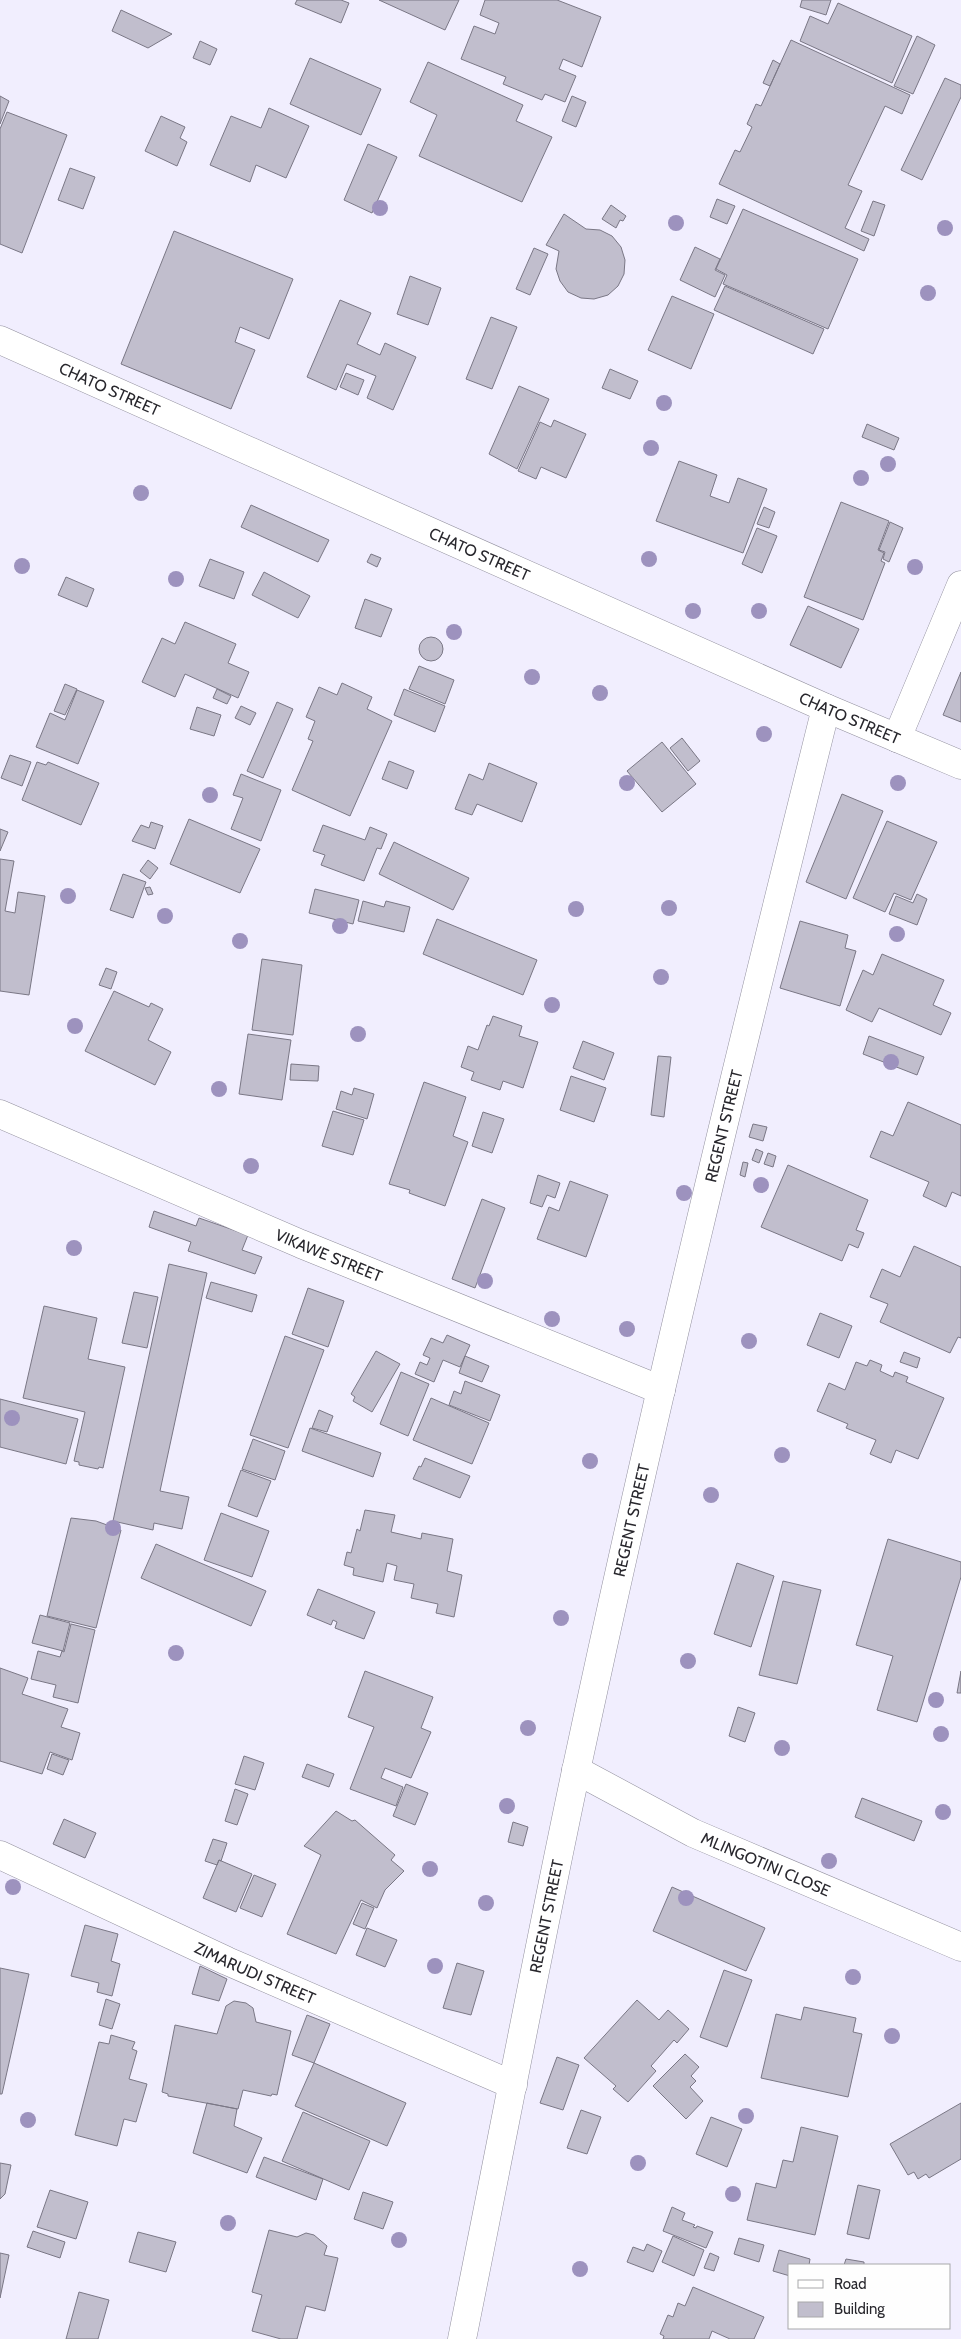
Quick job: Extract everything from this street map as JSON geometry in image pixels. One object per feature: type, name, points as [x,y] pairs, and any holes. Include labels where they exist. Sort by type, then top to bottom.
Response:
[{"type":"street","name":"CHATO STREET","points":[[0,340],[826,708],[961,765]]},
{"type":"street","points":[[897,738],[961,585]]},
{"type":"street","name":"REGENT STREET","points":[[462,2339],[576,1770],[730,1092],[826,708]]},
{"type":"street","name":"VIKAWE STREET","points":[[0,1114],[301,1244],[661,1390]]},
{"type":"street","name":"MLINGOTINI CLOSE","points":[[576,1770],[693,1833],[961,1947]]},
{"type":"street","name":"ZIMARUDI STREET","points":[[0,1855],[227,1961],[513,2085]]},
{"type":"building","points":[[297,0],[341,0],[349,3],[341,23],[295,4]]},
{"type":"building","points":[[379,0],[459,0],[445,30]]},
{"type":"building","points":[[485,0],[557,0],[601,17],[582,67],[563,59],[559,69],[576,76],[565,102],[545,94],[542,100],[503,84],[506,77],[461,59],[474,26],[495,34],[499,23],[480,15]]},
{"type":"building","points":[[802,0],[831,0],[826,15],[800,7]]},
{"type":"building","points":[[838,3],[912,36],[892,83],[800,41],[810,16],[828,24]]},
{"type":"building","points":[[121,10],[172,34],[148,48],[112,31]]},
{"type":"building","points":[[917,36],[935,45],[913,94],[894,86]]},
{"type":"building","points":[[791,40],[910,95],[902,114],[885,106],[848,185],[862,191],[845,228],[869,239],[864,251],[719,184],[735,150],[740,152],[752,127],[747,124],[756,104],[761,106]]},
{"type":"building","points":[[200,41],[217,49],[210,65],[193,58]]},
{"type":"building","points":[[310,58],[381,89],[361,135],[290,104]]},
{"type":"building","points":[[773,60],[780,64],[770,86],[763,83]]},
{"type":"building","points":[[428,62],[523,105],[516,121],[552,137],[522,202],[419,156],[437,115],[410,102]]},
{"type":"building","points":[[945,78],[961,85],[961,97],[922,180],[901,170]]},
{"type":"building","points":[[0,96],[9,101],[0,124]]},
{"type":"building","points":[[572,96],[586,102],[576,127],[562,121]]},
{"type":"building","points":[[269,108],[309,126],[286,178],[256,165],[250,182],[210,165],[231,116],[261,128]]},
{"type":"building","points":[[7,112],[67,135],[22,253],[0,244],[0,129]]},
{"type":"building","points":[[161,116],[185,127],[180,138],[187,142],[177,166],[145,151]]},
{"type":"building","points":[[368,144],[397,157],[372,213],[344,200]]},
{"type":"building","points":[[70,168],[95,177],[83,209],[58,200]]},
{"type":"building","points":[[717,199],[735,206],[727,224],[710,217]]},
{"type":"building","points":[[873,201],[885,205],[874,236],[861,231]]},
{"type":"building","points":[[611,205],[626,216],[623,221],[620,220],[616,228],[602,219]]},
{"type":"building","points":[[743,209],[858,259],[828,329],[723,284],[727,275],[716,269]]},
{"type":"building","points":[[564,214],[586,229],[600,230],[612,236],[621,247],[625,260],[624,274],[618,286],[608,295],[594,299],[581,298],[568,292],[560,281],[556,269],[559,251],[546,245]]},
{"type":"building","points":[[174,231],[293,279],[269,339],[240,327],[235,342],[255,350],[231,409],[121,364]]},
{"type":"building","points":[[695,247],[720,259],[715,270],[725,275],[715,297],[680,280]]},
{"type":"building","points":[[534,248],[548,254],[530,295],[516,289]]},
{"type":"building","points":[[410,276],[441,288],[428,325],[397,314]]},
{"type":"building","points":[[725,286],[824,329],[813,354],[714,310]]},
{"type":"building","points":[[672,296],[714,314],[691,369],[648,350]]},
{"type":"building","points":[[340,300],[371,313],[357,344],[380,355],[385,343],[416,357],[393,410],[367,398],[376,376],[347,364],[336,390],[307,377]]},
{"type":"building","points":[[491,317],[517,327],[492,389],[466,379]]},
{"type":"building","points":[[610,369],[638,381],[630,399],[602,388]]},
{"type":"building","points":[[346,373],[364,380],[358,395],[340,387]]},
{"type":"building","points":[[519,386],[549,399],[517,469],[489,454]]},
{"type":"building","points":[[554,420],[586,434],[566,478],[541,467],[536,479],[518,471],[540,422],[551,427]]},
{"type":"building","points":[[867,424],[899,438],[894,450],[862,437]]},
{"type":"building","points":[[679,461],[717,475],[710,496],[729,503],[738,478],[767,489],[743,553],[656,521]]},
{"type":"building","points":[[841,502],[889,521],[878,550],[884,553],[881,561],[885,563],[863,620],[804,597]]},
{"type":"building","points":[[251,505],[329,540],[318,562],[241,527]]},
{"type":"building","points":[[764,507],[775,512],[769,528],[757,524]]},
{"type":"building","points":[[890,522],[903,528],[889,562],[883,559],[885,552],[879,550]]},
{"type":"building","points":[[757,528],[777,536],[762,573],[742,564]]},
{"type":"building","points":[[371,554],[381,558],[377,567],[367,562]]},
{"type":"building","points":[[210,559],[244,572],[234,599],[199,586]]},
{"type":"building","points":[[264,572],[310,596],[298,618],[252,595]]},
{"type":"building","points":[[66,577],[94,589],[87,607],[58,595]]},
{"type":"building","points":[[365,599],[392,609],[381,637],[355,628]]},
{"type":"building","points":[[808,606],[859,629],[841,668],[790,645]]},
{"type":"building","points":[[185,622],[236,644],[228,663],[249,672],[238,698],[185,674],[175,697],[142,682],[162,638],[175,644]]},
{"type":"building","points":[[431,637],[440,640],[443,649],[440,658],[431,661],[422,658],[419,649],[422,640]]},
{"type":"building","points":[[419,666],[454,680],[445,704],[409,689]]},
{"type":"building","points":[[961,672],[961,722],[943,715]]},
{"type":"building","points":[[342,683],[372,697],[367,709],[392,721],[350,816],[292,790],[313,741],[308,739],[315,721],[306,717],[319,687],[337,695]]},
{"type":"building","points":[[65,684],[77,689],[65,715],[54,711]]},
{"type":"building","points":[[217,689],[231,696],[227,704],[213,698]]},
{"type":"building","points":[[404,689],[445,706],[435,732],[394,715]]},
{"type":"building","points":[[77,690],[104,701],[78,764],[36,747],[50,713],[65,720]]},
{"type":"building","points":[[277,702],[293,709],[263,778],[247,771]]},
{"type":"building","points":[[241,706],[256,713],[250,725],[235,718]]},
{"type":"building","points":[[197,707],[221,715],[214,736],[190,729]]},
{"type":"building","points":[[682,738],[700,761],[688,771],[670,748]]},
{"type":"building","points":[[662,742],[696,784],[662,812],[627,771]]},
{"type":"building","points":[[10,755],[31,762],[22,786],[1,778]]},
{"type":"building","points":[[389,761],[414,771],[407,789],[382,779]]},
{"type":"building","points":[[37,762],[46,765],[48,762],[99,783],[81,825],[22,800]]},
{"type":"building","points":[[489,763],[537,783],[522,822],[477,804],[472,815],[455,809],[469,774],[483,780]]},
{"type":"building","points":[[241,774],[281,790],[261,841],[231,829],[243,798],[233,795]]},
{"type":"building","points":[[842,794],[883,811],[846,899],[806,882]]},
{"type":"building","points":[[189,819],[260,849],[240,893],[170,864]]},
{"type":"building","points":[[887,821],[937,842],[911,900],[894,893],[885,912],[853,898]]},
{"type":"building","points":[[151,822],[163,826],[155,849],[132,841],[141,825],[149,828]]},
{"type":"building","points":[[323,825],[365,840],[370,827],[387,834],[381,849],[377,848],[364,881],[321,865],[325,855],[313,851]]},
{"type":"building","points":[[0,829],[8,832],[0,851]]},
{"type":"building","points":[[394,842],[469,878],[453,910],[379,874]]},
{"type":"building","points":[[0,859],[14,861],[5,911],[15,913],[18,892],[45,896],[29,995],[0,991]]},
{"type":"building","points":[[148,860],[158,868],[150,879],[140,871]]},
{"type":"building","points":[[123,874],[146,882],[133,918],[110,910]]},
{"type":"building","points":[[150,887],[153,894],[148,895],[145,888]]},
{"type":"building","points":[[315,889],[359,900],[353,924],[309,913]]},
{"type":"building","points":[[917,894],[927,899],[917,925],[889,914],[896,896],[913,903]]},
{"type":"building","points":[[363,901],[384,907],[386,901],[410,907],[404,932],[358,921]]},
{"type":"building","points":[[437,919],[537,960],[523,995],[423,954]]},
{"type":"building","points":[[800,921],[848,935],[845,948],[856,951],[840,1006],[780,988]]},
{"type":"building","points":[[882,954],[944,980],[933,1005],[951,1013],[941,1035],[879,1008],[872,1022],[846,1010],[863,970],[873,975]]},
{"type":"building","points":[[262,959],[302,965],[293,1035],[252,1030]]},
{"type":"building","points":[[106,968],[117,972],[111,989],[99,985]]},
{"type":"building","points":[[114,991],[149,1007],[151,1003],[163,1009],[148,1040],[171,1052],[155,1085],[85,1051]]},
{"type":"building","points":[[493,1016],[522,1026],[519,1036],[538,1042],[523,1088],[503,1081],[500,1090],[471,1080],[474,1072],[461,1067],[468,1046],[478,1050],[487,1025],[489,1026]]},
{"type":"building","points":[[248,1034],[291,1040],[282,1100],[239,1094]]},
{"type":"building","points":[[869,1036],[924,1057],[917,1075],[863,1054]]},
{"type":"building","points":[[583,1041],[614,1053],[604,1080],[573,1068]]},
{"type":"building","points":[[658,1056],[671,1057],[664,1117],[651,1115]]},
{"type":"building","points":[[291,1064],[319,1066],[318,1081],[290,1080]]},
{"type":"building","points":[[571,1076],[606,1088],[594,1122],[560,1110]]},
{"type":"building","points":[[424,1082],[466,1097],[453,1136],[468,1142],[445,1206],[409,1193],[410,1190],[389,1184]]},
{"type":"building","points":[[354,1088],[374,1094],[367,1119],[336,1109],[341,1091],[352,1095]]},
{"type":"building","points":[[908,1102],[961,1125],[961,1196],[952,1192],[946,1207],[923,1196],[929,1182],[870,1157],[881,1131],[893,1136]]},
{"type":"building","points":[[333,1111],[364,1120],[353,1155],[322,1146]]},
{"type":"building","points":[[483,1112],[504,1119],[492,1153],[472,1146]]},
{"type":"building","points":[[753,1124],[767,1127],[763,1141],[749,1137]]},
{"type":"building","points":[[756,1149],[763,1152],[759,1163],[752,1160]]},
{"type":"building","points":[[768,1153],[776,1156],[773,1167],[764,1164]]},
{"type":"building","points":[[743,1162],[748,1163],[745,1177],[740,1175]]},
{"type":"building","points":[[788,1165],[868,1200],[856,1230],[864,1233],[858,1248],[849,1244],[842,1261],[761,1227]]},
{"type":"building","points":[[538,1175],[560,1183],[555,1198],[547,1195],[542,1207],[530,1203]]},
{"type":"building","points":[[570,1181],[608,1195],[586,1257],[537,1239],[549,1207],[559,1211]]},
{"type":"building","points":[[482,1199],[505,1208],[475,1288],[452,1279]]},
{"type":"building","points":[[154,1211],[196,1226],[199,1218],[248,1235],[242,1250],[262,1257],[255,1274],[188,1251],[191,1242],[149,1227]]},
{"type":"building","points":[[914,1246],[961,1267],[961,1338],[958,1337],[950,1353],[880,1322],[888,1304],[870,1297],[882,1269],[900,1277]]},
{"type":"building","points":[[169,1264],[207,1273],[160,1491],[189,1497],[182,1529],[154,1523],[153,1530],[113,1521]]},
{"type":"building","points":[[211,1282],[257,1295],[252,1312],[206,1298]]},
{"type":"building","points":[[308,1288],[344,1301],[328,1347],[292,1334]]},
{"type":"building","points":[[134,1292],[158,1297],[147,1348],[122,1343]]},
{"type":"building","points":[[44,1306],[97,1318],[88,1359],[125,1367],[103,1468],[99,1467],[98,1469],[79,1465],[79,1462],[74,1461],[85,1412],[23,1398]]},
{"type":"building","points":[[820,1313],[852,1326],[839,1358],[807,1345]]},
{"type":"building","points":[[447,1335],[470,1345],[460,1367],[443,1360],[434,1382],[415,1374],[420,1362],[427,1365],[430,1358],[423,1355],[431,1338],[443,1343]]},
{"type":"building","points":[[285,1336],[324,1350],[288,1448],[250,1435]]},
{"type":"building","points":[[376,1351],[400,1364],[372,1412],[353,1401],[355,1397],[351,1394]]},
{"type":"building","points":[[904,1352],[920,1358],[917,1368],[900,1362]]},
{"type":"building","points":[[465,1356],[489,1366],[482,1382],[459,1373]]},
{"type":"building","points":[[870,1360],[882,1365],[880,1371],[893,1377],[895,1372],[908,1377],[906,1382],[944,1398],[918,1459],[896,1450],[891,1463],[870,1454],[876,1440],[846,1428],[848,1424],[817,1411],[829,1383],[845,1390],[856,1362],[867,1366]]},
{"type":"building","points":[[401,1372],[429,1384],[408,1436],[380,1424]]},
{"type":"building","points":[[465,1381],[500,1395],[490,1421],[449,1405],[454,1391],[461,1394]]},
{"type":"building","points":[[431,1398],[489,1423],[472,1464],[413,1440]]},
{"type":"building","points":[[0,1399],[78,1419],[66,1464],[0,1447]]},
{"type":"building","points":[[319,1410],[333,1416],[327,1432],[312,1428]]},
{"type":"building","points":[[310,1428],[381,1453],[373,1477],[302,1451]]},
{"type":"building","points":[[253,1439],[285,1451],[275,1480],[242,1469]]},
{"type":"building","points":[[425,1458],[470,1476],[460,1498],[413,1479]]},
{"type":"building","points":[[241,1470],[271,1481],[257,1517],[228,1506]]},
{"type":"building","points":[[365,1510],[395,1515],[391,1532],[421,1539],[422,1533],[453,1539],[447,1571],[462,1575],[454,1617],[436,1613],[438,1604],[411,1598],[414,1584],[394,1580],[397,1566],[387,1563],[383,1582],[353,1575],[354,1568],[344,1565],[347,1552],[351,1553],[357,1529],[360,1531]]},
{"type":"building","points":[[221,1513],[269,1531],[252,1577],[204,1560]]},
{"type":"building","points":[[71,1518],[96,1521],[121,1530],[96,1628],[47,1616]]},
{"type":"building","points":[[888,1539],[961,1562],[961,1577],[917,1722],[877,1710],[893,1656],[856,1645]]},
{"type":"building","points":[[156,1544],[266,1591],[251,1626],[141,1578]]},
{"type":"building","points":[[737,1563],[774,1576],[751,1647],[714,1634]]},
{"type":"building","points":[[783,1581],[821,1590],[797,1684],[759,1675]]},
{"type":"building","points":[[318,1589],[375,1612],[364,1639],[335,1628],[337,1622],[333,1620],[331,1625],[307,1615]]},
{"type":"building","points":[[40,1615],[70,1623],[63,1651],[32,1643]]},
{"type":"building","points":[[71,1624],[95,1630],[78,1703],[53,1697],[56,1685],[31,1679],[38,1651],[60,1657],[62,1651],[64,1652]]},
{"type":"building","points":[[0,1668],[28,1678],[22,1694],[68,1709],[61,1727],[80,1733],[72,1760],[50,1752],[42,1774],[0,1761]]},
{"type":"building","points":[[365,1671],[433,1697],[421,1728],[431,1732],[411,1778],[385,1768],[381,1778],[403,1787],[396,1806],[350,1789],[374,1727],[348,1717]]},
{"type":"building","points":[[961,1671],[961,1693],[957,1693]]},
{"type":"building","points":[[738,1707],[755,1713],[745,1742],[729,1736]]},
{"type":"building","points":[[52,1754],[69,1760],[63,1775],[47,1769]]},
{"type":"building","points":[[244,1756],[264,1763],[255,1790],[235,1784]]},
{"type":"building","points":[[307,1764],[334,1774],[329,1787],[302,1777]]},
{"type":"building","points":[[406,1784],[428,1793],[415,1825],[393,1816]]},
{"type":"building","points":[[235,1789],[248,1794],[237,1825],[225,1821]]},
{"type":"building","points":[[862,1798],[922,1821],[914,1841],[855,1817]]},
{"type":"building","points":[[336,1811],[352,1821],[355,1820],[395,1855],[391,1860],[404,1871],[385,1890],[377,1908],[361,1900],[336,1954],[287,1934],[321,1855],[304,1846]]},
{"type":"building","points":[[64,1819],[96,1833],[85,1858],[53,1844]]},
{"type":"building","points":[[513,1822],[528,1827],[523,1846],[508,1842]]},
{"type":"building","points":[[213,1839],[227,1843],[221,1861],[219,1860],[217,1865],[205,1861]]},
{"type":"building","points":[[219,1860],[252,1874],[236,1912],[203,1898]]},
{"type":"building","points":[[254,1875],[276,1884],[262,1917],[240,1908]]},
{"type":"building","points":[[672,1887],[765,1928],[746,1971],[653,1931]]},
{"type":"building","points":[[362,1903],[374,1908],[365,1929],[353,1924]]},
{"type":"building","points":[[85,1925],[118,1934],[111,1961],[120,1964],[112,1996],[97,1992],[99,1983],[71,1976]]},
{"type":"building","points":[[367,1928],[397,1940],[385,1967],[356,1955]]},
{"type":"building","points":[[457,1963],[484,1971],[471,2015],[443,2008]]},
{"type":"building","points":[[200,1966],[227,1979],[219,2001],[192,1994]]},
{"type":"building","points":[[0,1968],[29,1974],[2,2094],[0,2094]]},
{"type":"building","points":[[724,1970],[752,1980],[727,2047],[700,2037]]},
{"type":"building","points":[[106,1999],[120,2004],[112,2029],[99,2025]]},
{"type":"building","points":[[637,2000],[659,2020],[668,2010],[689,2029],[677,2043],[674,2040],[651,2066],[656,2071],[628,2102],[613,2089],[616,2086],[584,2058]]},
{"type":"building","points":[[234,2001],[246,2003],[253,2008],[256,2022],[291,2031],[277,2095],[272,2094],[271,2096],[243,2090],[238,2109],[168,2096],[168,2094],[162,2092],[175,2025],[217,2034],[226,2006]]},
{"type":"building","points":[[804,2007],[856,2018],[853,2032],[862,2034],[848,2097],[761,2078],[776,2014],[801,2020]]},
{"type":"building","points":[[307,2015],[330,2024],[314,2063],[292,2055]]},
{"type":"building","points":[[111,2035],[135,2042],[132,2049],[137,2051],[129,2079],[147,2084],[136,2122],[124,2119],[117,2146],[75,2135],[99,2042],[109,2044]]},
{"type":"building","points":[[685,2054],[699,2067],[691,2076],[696,2081],[690,2087],[703,2101],[686,2119],[653,2086]]},
{"type":"building","points":[[557,2057],[579,2065],[563,2110],[540,2103]]},
{"type":"building","points":[[314,2063],[406,2103],[387,2146],[295,2106]]},
{"type":"building","points":[[207,2103],[237,2109],[234,2126],[262,2138],[247,2173],[193,2153]]},
{"type":"building","points":[[961,2103],[961,2159],[929,2178],[926,2174],[918,2179],[914,2172],[908,2175],[890,2144]]},
{"type":"building","points":[[581,2110],[601,2117],[587,2154],[567,2148]]},
{"type":"building","points":[[303,2112],[370,2141],[349,2190],[282,2161]]},
{"type":"building","points":[[711,2117],[742,2129],[727,2167],[696,2154]]},
{"type":"building","points":[[801,2127],[838,2136],[815,2235],[747,2220],[756,2183],[776,2188],[783,2160],[793,2162]]},
{"type":"building","points":[[264,2157],[323,2179],[316,2200],[256,2177]]},
{"type":"building","points":[[0,2163],[11,2165],[5,2194],[0,2199]]},
{"type":"building","points":[[858,2185],[880,2190],[869,2239],[847,2234]]},
{"type":"building","points":[[50,2190],[88,2202],[76,2239],[37,2227]]},
{"type":"building","points":[[363,2192],[393,2202],[383,2229],[354,2219]]},
{"type":"building","points":[[672,2207],[685,2213],[682,2220],[695,2225],[693,2227],[696,2228],[697,2226],[713,2232],[706,2248],[663,2231]]},
{"type":"building","points":[[269,2230],[297,2237],[306,2233],[314,2235],[327,2246],[324,2255],[338,2258],[325,2311],[306,2306],[297,2339],[281,2339],[252,2331],[262,2295],[252,2292]]},
{"type":"building","points":[[33,2231],[65,2242],[60,2258],[27,2247]]},
{"type":"building","points":[[138,2232],[176,2242],[166,2272],[129,2262]]},
{"type":"building","points":[[673,2236],[704,2250],[694,2276],[662,2262]]},
{"type":"building","points":[[739,2238],[764,2245],[759,2262],[734,2254]]},
{"type":"building","points":[[647,2244],[662,2251],[653,2272],[627,2262],[633,2247],[644,2251]]},
{"type":"building","points":[[779,2250],[810,2259],[809,2264],[788,2264],[788,2275],[773,2271]]},
{"type":"building","points":[[0,2253],[9,2255],[0,2298]]},
{"type":"building","points":[[710,2253],[719,2257],[714,2271],[704,2268]]},
{"type":"building","points":[[846,2259],[864,2262],[864,2264],[844,2264]]},
{"type":"building","points":[[693,2287],[764,2317],[754,2339],[730,2339],[712,2331],[709,2339],[663,2339],[664,2336],[660,2334],[668,2315],[673,2317],[678,2303],[685,2306]]},
{"type":"building","points":[[79,2292],[109,2300],[98,2339],[66,2339]]}]
